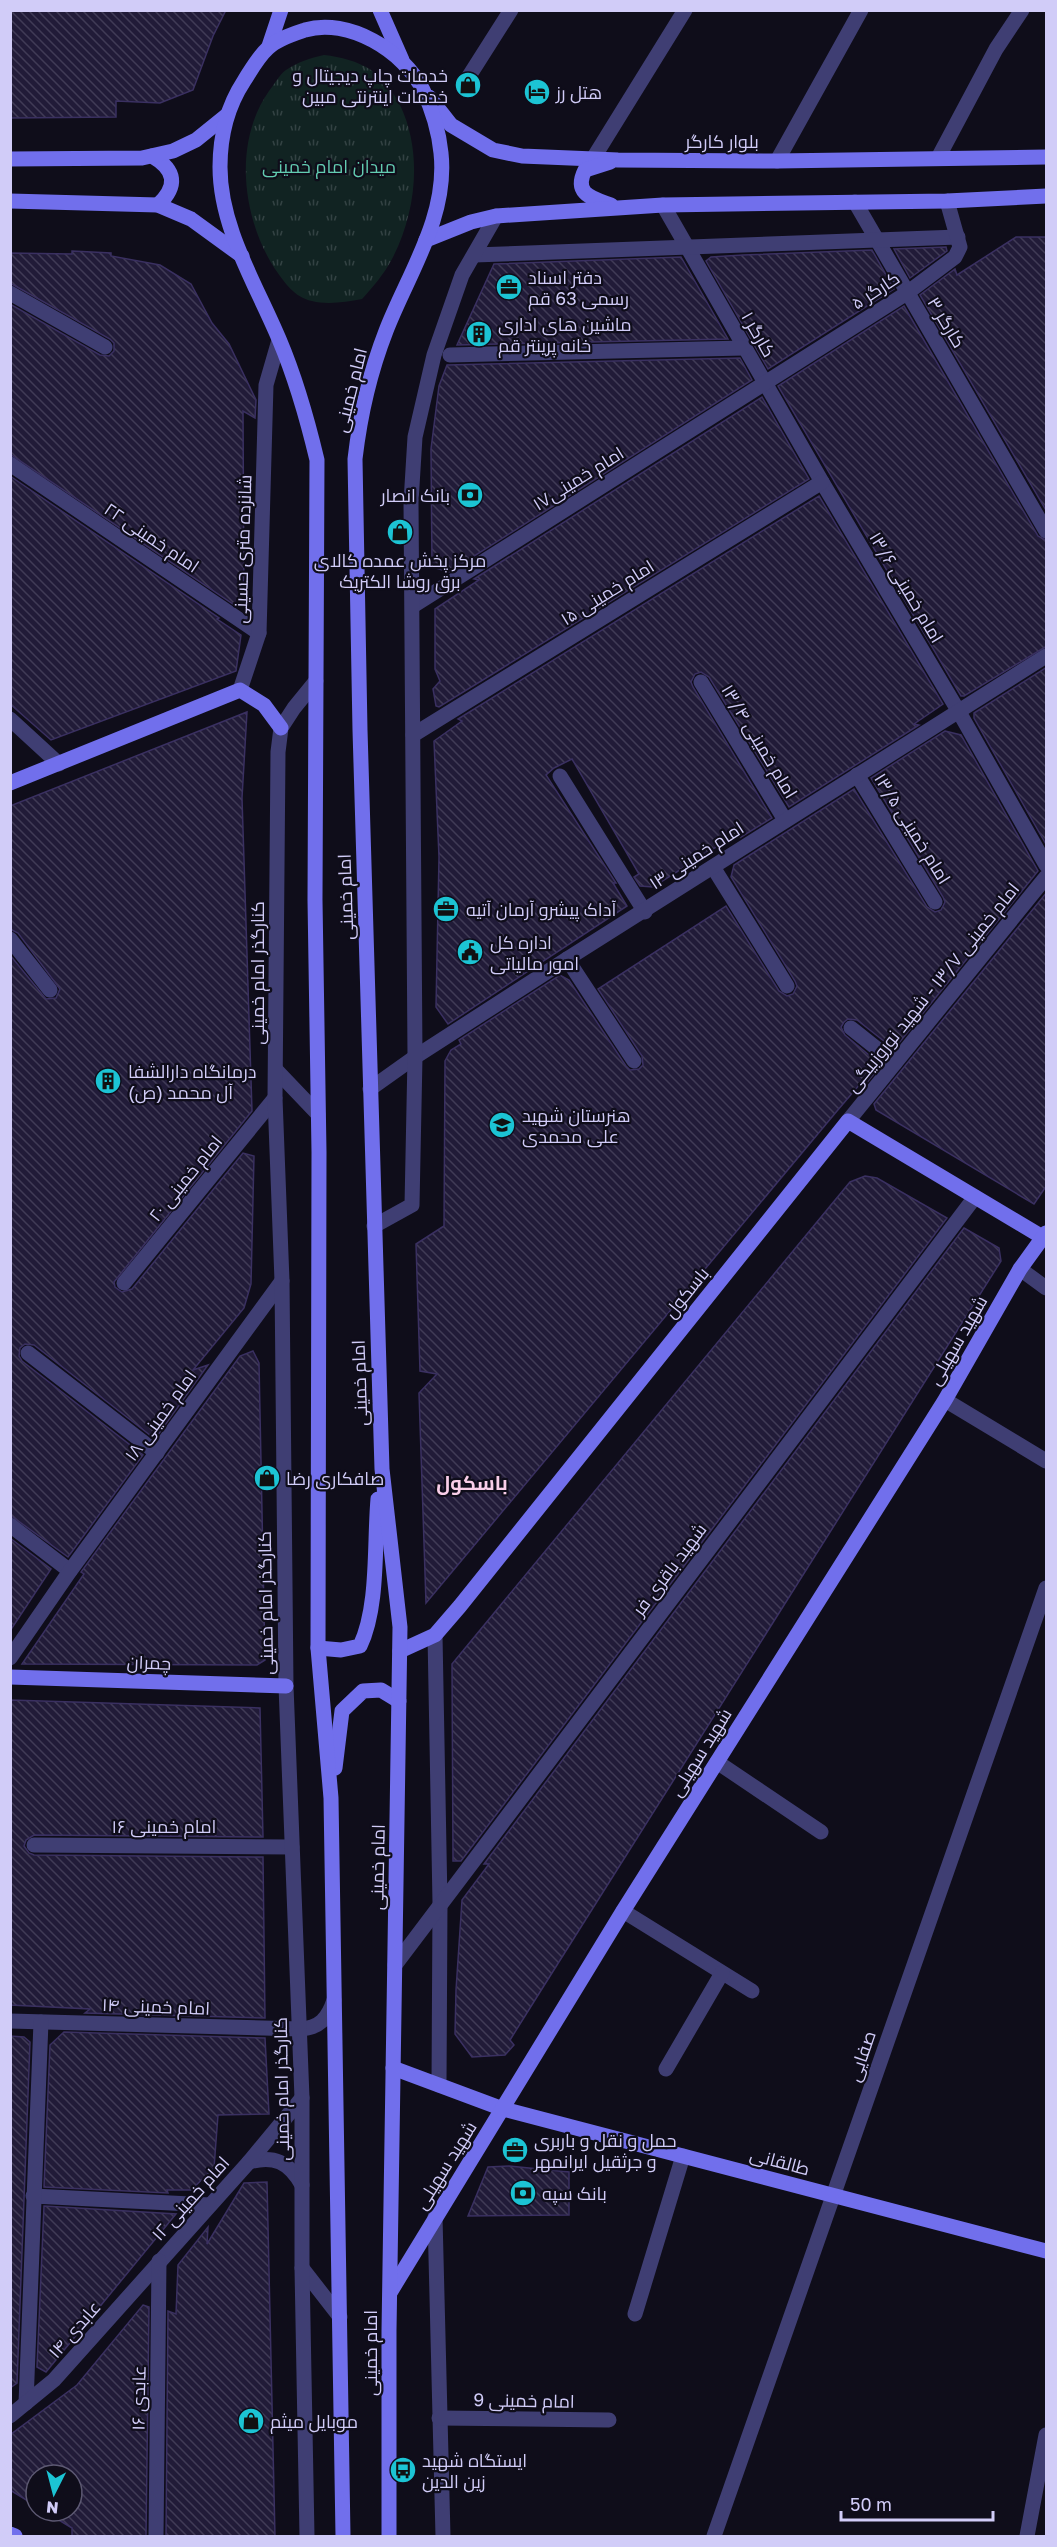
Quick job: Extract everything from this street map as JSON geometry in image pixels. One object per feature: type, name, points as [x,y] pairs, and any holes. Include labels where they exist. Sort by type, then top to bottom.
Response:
[{"type":"main road","points":[[242,256],[225,214],[221,190],[222,140],[227,115],[236,93],[269,46],[281,10]]},
{"type":"main road","points":[[380,10],[404,66]]},
{"type":"main road","points":[[269,46],[294,34],[314,28],[334,27],[371,38],[404,66],[422,88],[436,130],[441,162],[438,202],[426,240]]},
{"type":"main road","name":"بلوار کارگر","points":[[422,88],[451,125],[493,150],[522,156],[618,160],[777,161],[1047,157]]},
{"type":"main road","points":[[10,159],[152,156],[173,151],[196,140],[227,115]]},
{"type":"main road","points":[[152,156],[166,164],[172,178],[169,194],[158,205]]},
{"type":"main road","points":[[618,160],[585,170],[580,180],[582,190],[591,198],[620,208]]},
{"type":"main road","points":[[426,240],[471,222],[496,216],[663,205],[947,201],[1047,196]]},
{"type":"main road","points":[[10,201],[158,205],[191,219],[242,256]]},
{"type":"main road","name":"امام خمینی","points":[[389,2536],[390,2293],[400,1627],[381,1469],[355,459],[359,423],[385,332],[426,240]]},
{"type":"main road","name":"امام خمینی","points":[[242,256],[302,398],[317,460],[315,900],[318,1114],[318,1648],[331,1798],[343,2536]]},
{"type":"main road","points":[[10,783],[240,690],[264,705],[281,728]]},
{"type":"main road","points":[[848,1121],[975,1197],[1045,1235]]},
{"type":"main road","name":"باسکول","points":[[400,1651],[435,1635],[848,1121]]},
{"type":"main road","name":"شهید سهیلی","points":[[390,2293],[624,1911],[945,1400],[1020,1269],[1045,1235]]},
{"type":"main road","points":[[318,1648],[341,1650],[360,1646],[367,1632],[372,1596],[381,1469]]},
{"type":"main road","name":"چمران","points":[[10,1677],[286,1686]]},
{"type":"main road","points":[[331,1798],[342,1711],[363,1691],[381,1690],[399,1701]]},
{"type":"main road","name":"طالقانی","points":[[393,2068],[503,2109],[1047,2251]]},
{"type":"main road","points":[[10,2534],[15,2536]]},
{"type":"street","points":[[465,84],[511,10]]},
{"type":"street","points":[[594,158],[684,10]]},
{"type":"street","points":[[777,161],[861,10]]},
{"type":"street","points":[[938,158],[996,49],[1022,10]]},
{"type":"street","points":[[474,255],[958,237],[947,201]]},
{"type":"street","name":"کارگر ۳","points":[[855,202],[1047,531]]},
{"type":"street","name":"کارگر ۱","points":[[663,205],[822,482]]},
{"type":"street","points":[[374,1226],[412,1205],[415,1057],[411,502],[415,437],[434,355],[462,275],[496,216]]},
{"type":"street","name":"کارگر ۵","points":[[764,383],[907,293],[955,257],[960,247],[958,237]]},
{"type":"street","points":[[10,293],[105,347]]},
{"type":"street","name":"شانزده متری حسینی","points":[[240,690],[259,633],[266,385],[279,340]]},
{"type":"street","points":[[450,355],[744,348]]},
{"type":"street","name":"امام خمینی۱۷","points":[[413,606],[764,383]]},
{"type":"street","name":"امام خمینی ۲۲","points":[[17,468],[259,633]]},
{"type":"street","name":"امام خمینی ۱۳/۶","points":[[822,482],[959,712]]},
{"type":"street","name":"امام خمینی ۱۵","points":[[413,735],[822,482]]},
{"type":"street","name":"امام خمینی ۱۳","points":[[370,1089],[415,1057],[567,959],[645,912],[785,820],[1047,656]]},
{"type":"street","points":[[281,728],[316,681]]},
{"type":"street","name":"امام خمینی ۱۳/۴","points":[[701,682],[785,820]]},
{"type":"street","points":[[959,712],[1047,865]]},
{"type":"street","points":[[10,719],[59,764]]},
{"type":"street","name":"کنارگذر امام خمینی","points":[[281,728],[276,1098],[282,1281],[286,1686],[302,2098],[302,2268],[308,2536]]},
{"type":"street","name":"امام خمینی ۱۳/۵","points":[[857,775],[935,902]]},
{"type":"street","points":[[560,776],[645,912]]},
{"type":"street","points":[[713,867],[787,986]]},
{"type":"street","name":"امام خمینی ۱۳/۷ - شهید نوروزبیگی","points":[[848,1121],[1047,877]]},
{"type":"street","points":[[10,939],[51,990]]},
{"type":"street","points":[[567,959],[634,1061]]},
{"type":"street","points":[[851,1028],[895,1063]]},
{"type":"street","points":[[276,1070],[318,1114]]},
{"type":"street","name":"امام خمینی ۲۰","points":[[124,1283],[276,1098]]},
{"type":"street","name":"شهید باقری فر","points":[[394,1965],[975,1197]]},
{"type":"street","points":[[1020,1269],[1047,1288]]},
{"type":"street","name":"امام خمینی ۱۸","points":[[10,1658],[70,1571],[282,1281]]},
{"type":"street","points":[[28,1353],[157,1453]]},
{"type":"street","points":[[945,1400],[1047,1461]]},
{"type":"street","points":[[10,1525],[70,1571]]},
{"type":"street","name":"صفایی","points":[[714,2536],[1047,1588]]},
{"type":"street","points":[[435,1635],[440,1903],[439,2085]]},
{"type":"street","points":[[717,1762],[821,1832]]},
{"type":"street","name":"امام خمینی ۱۶","points":[[34,1845],[292,1847]]},
{"type":"street","points":[[624,1911],[752,1991]]},
{"type":"street","points":[[666,2069],[722,1973]]},
{"type":"street","points":[[300,2030],[310,2029],[329,2015],[334,1997]]},
{"type":"street","name":"امام خمینی ۱۴","points":[[10,2021],[300,2030]]},
{"type":"street","points":[[26,2403],[41,2022]]},
{"type":"street","name":"امام خمینی ۱۲","points":[[159,2261],[249,2162],[302,2098]]},
{"type":"street","points":[[635,2314],[683,2156]]},
{"type":"street","name":"امام خمینی ۱۲","points":[[249,2162],[258,2159],[277,2161],[295,2172],[302,2185]]},
{"type":"street","points":[[33,2196],[210,2205]]},
{"type":"street","points":[[435,2217],[443,2536]]},
{"type":"street","name":"عابدی ۱۴","points":[[10,2415],[54,2380],[159,2261]]},
{"type":"street","name":"عابدی ۱۶","points":[[156,2536],[159,2261]]},
{"type":"street","points":[[302,2268],[340,2317]]},
{"type":"street","name":"امام خمینی 9","points":[[439,2418],[609,2420]]},
{"type":"street","points":[[1027,2536],[1046,2438]]},
{"type":"green space","name":"میدان امام خمینی","points":[[324,55],[360,64],[376,73],[384,81],[400,105],[407,124],[414,163],[414,183],[407,222],[389,265],[362,299],[330,303],[312,301],[300,296],[290,289],[275,269],[255,227],[246,180],[246,156],[250,133],[269,91],[286,70]]},
{"type":"building","points":[[10,10],[226,10],[213,36],[193,90],[160,103],[116,101],[116,117],[10,118]]},
{"type":"building","points":[[1016,237],[1047,237],[1047,512],[920,295],[955,269],[957,275]]},
{"type":"building","points":[[946,247],[947,251],[910,278],[894,249]]},
{"type":"building","points":[[872,250],[894,289],[768,369],[706,261],[711,257]]},
{"type":"building","points":[[72,251],[111,253],[111,256],[160,265],[191,284],[212,323],[229,344],[256,400],[255,418],[243,411],[244,600],[236,606],[10,454],[10,304],[100,355],[109,356],[114,351],[114,343],[110,339],[10,283],[10,253],[72,254]]},
{"type":"building","points":[[681,257],[728,339],[457,345],[494,264]]},
{"type":"building","points":[[904,306],[1038,536],[1047,541],[1047,646],[964,696],[961,696],[778,386]]},
{"type":"building","points":[[740,358],[752,380],[449,572],[432,567],[431,449],[439,386],[447,365]]},
{"type":"building","points":[[762,397],[809,479],[439,707],[436,706],[433,689],[440,681],[435,669],[435,609],[479,580],[474,579]]},
{"type":"building","points":[[10,476],[241,635],[236,671],[51,740],[10,704]]},
{"type":"building","points":[[819,496],[943,704],[914,724],[919,725],[789,807],[709,677],[701,672],[695,674],[691,682],[693,687],[772,818],[741,837],[743,830],[653,887],[640,886],[634,877],[639,874],[572,759],[554,768],[546,775],[616,883],[613,883],[627,906],[448,1024],[436,1007],[439,857],[434,741],[462,721],[458,719]]},
{"type":"building","points":[[1047,667],[1047,846],[974,718],[974,713]]},
{"type":"building","points":[[247,712],[242,798],[252,1111],[114,1282],[115,1287],[122,1292],[132,1289],[243,1153],[254,1156],[251,1284],[244,1308],[193,1370],[208,1365],[155,1439],[34,1345],[25,1344],[20,1348],[19,1356],[22,1361],[143,1455],[68,1557],[10,1515],[10,955],[46,999],[56,998],[60,989],[18,933],[10,929],[10,806]]},
{"type":"building","points":[[945,731],[961,735],[1038,871],[894,1049],[857,1020],[848,1019],[844,1022],[841,1027],[845,1035],[881,1065],[868,1081],[866,1077],[837,1111],[426,1603],[419,1393],[437,1374],[420,1371],[416,1244],[444,1226],[445,1061],[451,1050],[461,1044],[459,1040],[560,975],[569,980],[626,1066],[630,1070],[639,1069],[643,1065],[642,1056],[598,989],[726,906],[779,991],[787,996],[793,994],[797,986],[795,981],[731,877],[734,865],[854,789],[927,907],[935,912],[941,910],[945,902],[943,897],[871,778]]},
{"type":"building","points":[[1047,892],[1047,1185],[1034,1204],[876,1110],[874,1104]]},
{"type":"building","points":[[865,1176],[877,1178],[947,1218],[461,1861],[453,1861],[452,1664],[850,1182]]},
{"type":"building","points":[[964,1228],[999,1248],[1001,1261],[510,2040],[514,2045],[505,2055],[472,2057],[455,2034],[462,1900],[489,1864],[484,1864]]},
{"type":"building","points":[[253,1351],[259,1363],[265,1660],[257,1665],[22,1664],[84,1574],[81,1572],[240,1356]]},
{"type":"building","points":[[10,1538],[51,1569],[10,1631]]},
{"type":"building","points":[[10,1700],[260,1708],[263,1837],[34,1835],[26,1840],[24,1846],[29,1853],[34,1855],[263,1857],[265,2018],[85,2013],[90,2009],[10,2005]]},
{"type":"building","points":[[64,2032],[265,2038],[269,2114],[218,2115],[214,2168],[191,2190],[167,2190],[168,2193],[44,2187],[50,2045]]},
{"type":"building","points":[[10,2036],[24,2037],[30,2042],[17,2383],[10,2388]]},
{"type":"building","name":"بانک سپه","points":[[509,2166],[569,2172],[569,2215],[468,2216],[488,2167]]},
{"type":"building","points":[[267,2182],[275,2536],[166,2536],[168,2311],[176,2314],[178,2265],[208,2227],[207,2244],[244,2183]]},
{"type":"building","points":[[44,2206],[176,2214],[46,2372],[37,2367]]},
{"type":"building","points":[[143,2305],[149,2307],[146,2536],[72,2536],[72,2528],[64,2523],[84,2523],[84,2463],[24,2463],[24,2499],[10,2490],[10,2435],[77,2385]]},
{"type":"place","name":"خدمات چاپ دیجیتال و خدمات اینترنتی مبین","points":[[468,85]]},
{"type":"place","name":"هتل رز","points":[[537,92]]},
{"type":"place","name":"دفتر اسناد رسمی 63 قم","points":[[509,287]]},
{"type":"place","name":"ماشین های اداری خانه پرینتر قم","points":[[479,334]]},
{"type":"place","name":"بانک انصار","points":[[470,495]]},
{"type":"place","name":"مرکز پخش عمده کالای برق روشا الکتریک","points":[[400,532]]},
{"type":"place","name":"آداک پیشرو آرمان آتیه","points":[[446,909]]},
{"type":"place","name":"اداره کل امور مالیاتی","points":[[470,952]]},
{"type":"place","name":"درمانگاه دارالشفا آل محمد (ص)","points":[[108,1081]]},
{"type":"place","name":"هنرستان شهید علی محمدی","points":[[502,1125]]},
{"type":"place","name":"صافکاری رضا","points":[[267,1478]]},
{"type":"place","name":"حمل و نقل و باربری و جرثقیل ایرانمهر","points":[[515,2150]]},
{"type":"place","name":"بانک سپه","points":[[523,2193]]},
{"type":"place","name":"موبایل میثم","points":[[251,2421]]},
{"type":"place","name":"ایستگاه شهید زین الدین","points":[[403,2470]]},
{"type":"district","name":"باسکول","points":[[472,1482]]}]
